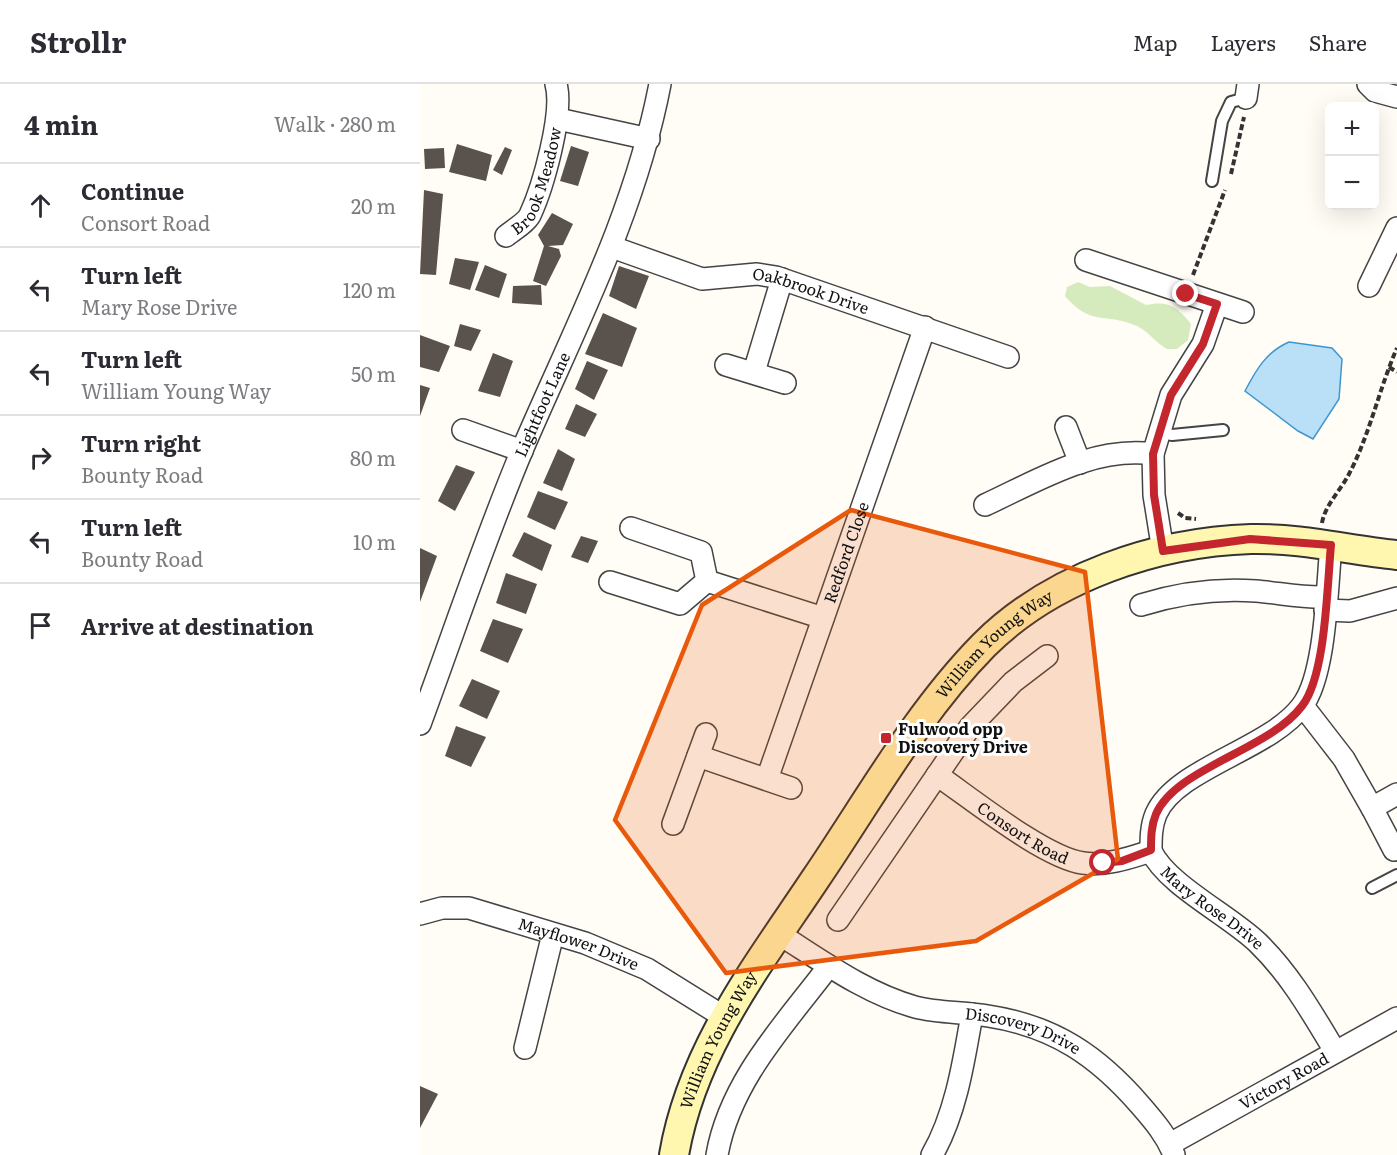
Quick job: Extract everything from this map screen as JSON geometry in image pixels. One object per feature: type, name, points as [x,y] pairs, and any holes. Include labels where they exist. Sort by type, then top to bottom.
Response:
[{"type":"main road","name":"William Young Way","points":[[674,1155],[686,1105],[704,1058],[724,1017],[929,710],[987,643],[1013,621],[1069,586],[1102,570],[1163,551],[1250,539],[1326,537],[1397,555]]},
{"type":"street","name":"Brook Meadow","points":[[506,236],[530,217],[558,120],[560,97],[556,84]]},
{"type":"street","name":"Lightfoot Lane","points":[[420,724],[522,451],[612,248],[649,139],[660,84]]},
{"type":"street","points":[[1368,84],[1375,91],[1397,97]]},
{"type":"street","name":"Brook Meadow","points":[[558,120],[649,139]]},
{"type":"street","points":[[1369,286],[1397,228]]},
{"type":"street","name":"Oakbrook Drive","points":[[612,248],[702,279],[757,274],[782,279],[1008,357]]},
{"type":"street","points":[[1086,260],[1243,312]]},
{"type":"street","points":[[754,372],[782,279]]},
{"type":"street","points":[[1163,551],[1154,495],[1153,454],[1171,395],[1203,344],[1217,304]]},
{"type":"street","name":"Redford Close","points":[[766,779],[925,327]]},
{"type":"street","points":[[726,365],[785,383]]},
{"type":"street","points":[[1066,427],[1080,463]]},
{"type":"street","points":[[463,430],[522,451]]},
{"type":"street","points":[[985,505],[1095,457],[1137,452],[1153,454]]},
{"type":"street","points":[[631,528],[701,552],[707,581]]},
{"type":"street","name":"Mary Rose Drive","points":[[1326,537],[1325,603],[1316,673],[1303,706],[1269,736],[1169,795],[1156,814],[1151,850],[1169,874],[1239,926],[1272,957],[1295,986],[1335,1051]]},
{"type":"street","points":[[707,581],[823,618]]},
{"type":"street","points":[[610,582],[680,604],[707,581]]},
{"type":"street","points":[[1141,605],[1174,594],[1214,590],[1257,591],[1325,603],[1350,611],[1397,598]]},
{"type":"street","points":[[838,920],[970,727],[994,700],[1047,656]]},
{"type":"street","points":[[1303,706],[1344,759],[1396,852]]},
{"type":"street","points":[[674,824],[706,734]]},
{"type":"street","points":[[698,756],[791,788]]},
{"type":"street","name":"Consort Road","points":[[937,775],[1035,842],[1069,860],[1103,863],[1122,861],[1151,850]]},
{"type":"street","points":[[1372,808],[1397,794]]},
{"type":"street","name":"Mayflower Drive","points":[[420,914],[442,909],[469,908],[585,943],[647,969],[724,1017]]},
{"type":"street","points":[[525,1048],[553,934]]},
{"type":"street","name":"Discovery Drive","points":[[779,934],[853,981],[917,1008],[989,1016],[1047,1031],[1084,1051],[1119,1081],[1172,1149]]},
{"type":"street","points":[[717,1155],[720,1139],[744,1080],[829,966]]},
{"type":"street","points":[[932,1155],[951,1108],[964,1062],[972,1014]]},
{"type":"street","name":"Victory Road","points":[[1172,1149],[1335,1051],[1397,1018]]},
{"type":"lane","points":[[1212,181],[1222,121],[1231,102],[1247,91]]},
{"type":"lane","points":[[1158,432],[1172,435],[1223,430]]},
{"type":"lane","points":[[1372,888],[1397,875]]},
{"type":"path","points":[[1186,294],[1231,173],[1247,91]]},
{"type":"path","points":[[1326,537],[1323,517],[1349,474],[1365,439],[1397,348]]},
{"type":"path","points":[[1389,367],[1397,372]]},
{"type":"highlighted area","points":[[851,510],[1085,572],[1118,859],[976,941],[726,973],[615,820],[702,605]]},
{"type":"green space","points":[[1078,282],[1090,287],[1110,286],[1146,305],[1160,303],[1172,306],[1191,324],[1188,340],[1177,349],[1167,349],[1137,326],[1083,312],[1065,296],[1067,287]]},
{"type":"water","points":[[1289,342],[1332,348],[1342,359],[1339,399],[1313,439],[1298,431],[1245,391],[1268,356]]},
{"type":"building","points":[[457,144],[492,155],[486,181],[449,172]]},
{"type":"building","points":[[571,146],[589,152],[578,186],[560,181]]},
{"type":"building","points":[[505,147],[512,150],[502,175],[493,170]]},
{"type":"building","points":[[444,148],[445,168],[425,169],[424,149]]},
{"type":"building","points":[[424,190],[443,194],[436,275],[420,274]]},
{"type":"building","points":[[552,213],[573,224],[563,245],[548,246],[559,249],[561,256],[546,286],[533,281],[544,246],[538,235]]},
{"type":"building","points":[[455,258],[479,262],[470,290],[449,284]]},
{"type":"building","points":[[485,265],[507,274],[499,298],[475,290]]},
{"type":"building","points":[[619,266],[649,276],[636,309],[609,296]]},
{"type":"building","points":[[541,285],[542,305],[512,303],[513,286]]},
{"type":"building","points":[[603,313],[637,328],[622,367],[585,354]]},
{"type":"building","points":[[460,324],[481,330],[471,351],[454,346]]},
{"type":"building","points":[[420,335],[450,346],[439,372],[420,367]]},
{"type":"building","points":[[493,353],[513,361],[500,397],[478,391]]},
{"type":"building","points":[[587,361],[608,370],[594,400],[575,389]]},
{"type":"building","points":[[420,385],[430,388],[420,416]]},
{"type":"building","points":[[576,404],[597,414],[585,437],[565,429]]},
{"type":"building","points":[[558,449],[575,459],[562,491],[543,483]]},
{"type":"building","points":[[456,465],[475,472],[455,511],[438,501]]},
{"type":"building","points":[[538,491],[568,502],[555,530],[527,517]]},
{"type":"building","points":[[524,532],[552,545],[542,571],[512,556]]},
{"type":"building","points":[[581,536],[598,541],[588,563],[571,557]]},
{"type":"building","points":[[420,548],[437,556],[420,602]]},
{"type":"building","points":[[506,573],[537,584],[526,614],[496,603]]},
{"type":"building","points":[[493,619],[523,629],[508,663],[480,651]]},
{"type":"building","points":[[472,679],[500,691],[487,719],[459,706]]},
{"type":"building","points":[[456,726],[486,737],[471,767],[445,756]]},
{"type":"building","points":[[420,1086],[438,1094],[420,1128]]},
{"type":"place","name":"Fulwood opp Discovery Drive","points":[[886,738]]},
{"type":"route","points":[[1103,863],[1122,861],[1151,850],[1156,814],[1169,795],[1184,784],[1269,736],[1303,706],[1316,673],[1322,636],[1331,545],[1250,539],[1163,551],[1154,495],[1153,454],[1171,395],[1203,344],[1217,304],[1186,294]]}]
